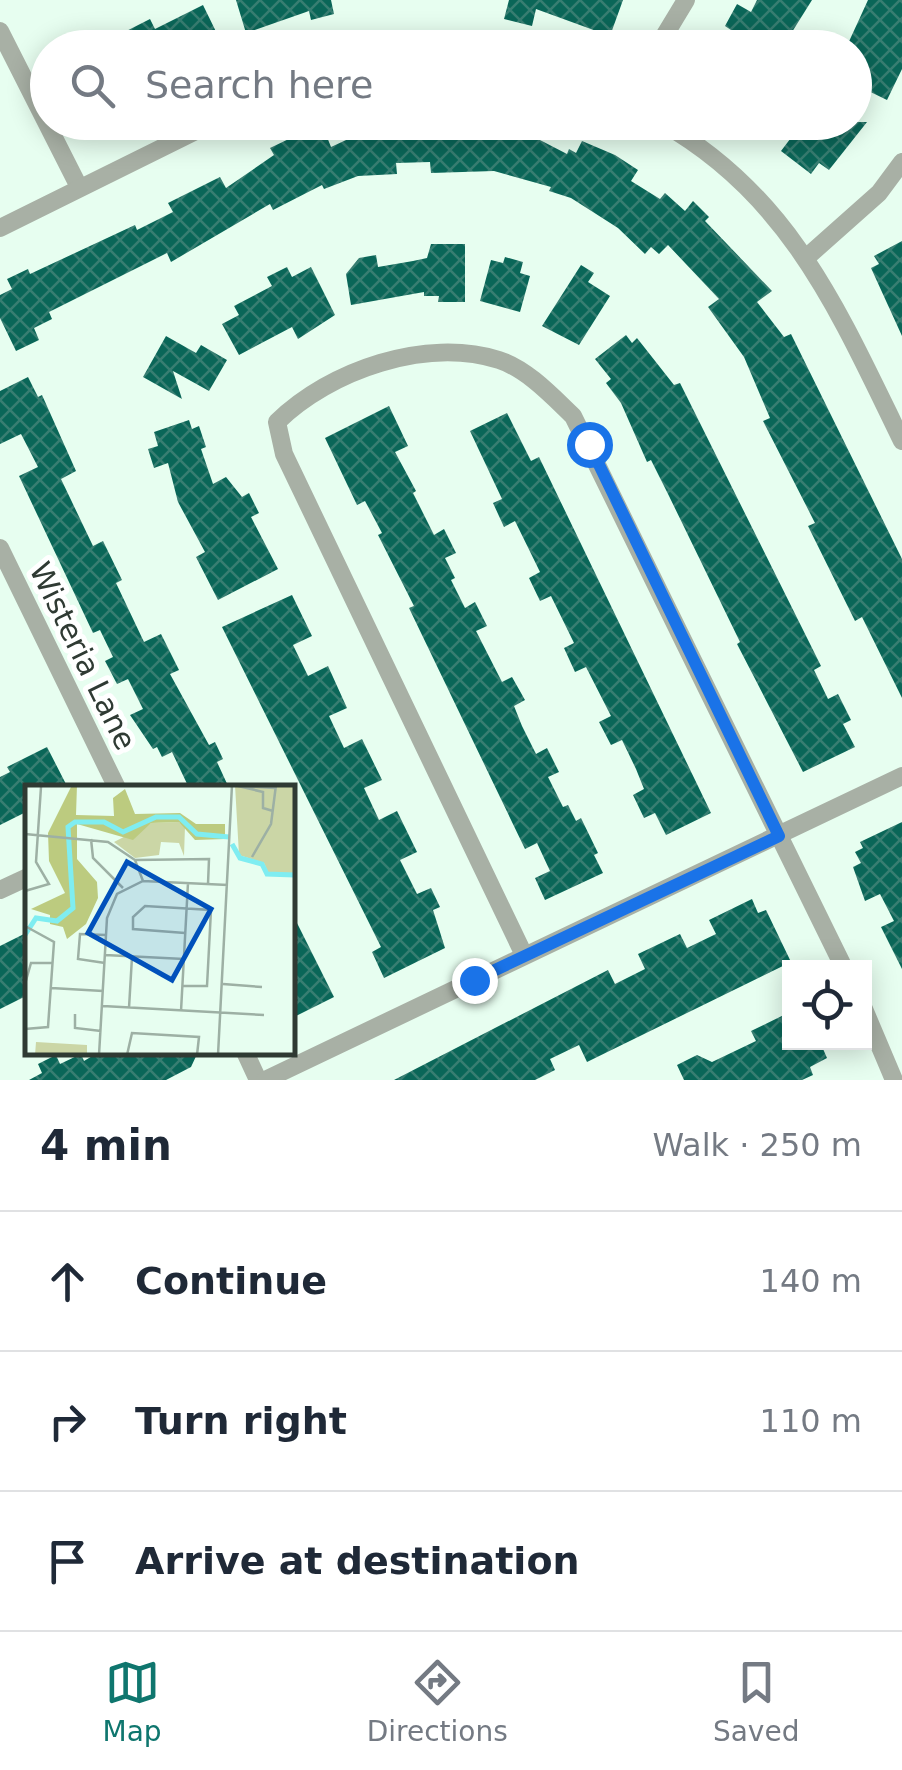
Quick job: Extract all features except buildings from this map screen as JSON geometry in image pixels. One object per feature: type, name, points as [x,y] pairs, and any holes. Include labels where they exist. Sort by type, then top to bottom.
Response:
[{"type":"street","points":[[668,30],[686,0]]},
{"type":"street","points":[[0,31],[30,90]]},
{"type":"street","points":[[55,140],[79,187]]},
{"type":"street","points":[[0,228],[177,140]]},
{"type":"street","points":[[686,140],[735,174],[807,257],[827,288],[902,441]]},
{"type":"street","points":[[807,257],[879,193],[902,162]]},
{"type":"street","points":[[524,955],[284,454],[277,422],[298,402],[396,358],[450,352],[502,360],[538,384],[573,416],[840,960]]},
{"type":"street","name":"Wisteria Lane","points":[[2,559],[115,785]]},
{"type":"street","points":[[247,1055],[262,1080],[902,776]]},
{"type":"street","points":[[0,890],[25,878]]},
{"type":"street","points":[[872,1028],[894,1080]]},
{"type":"route","points":[[474,980],[779,836],[589,444]]}]
